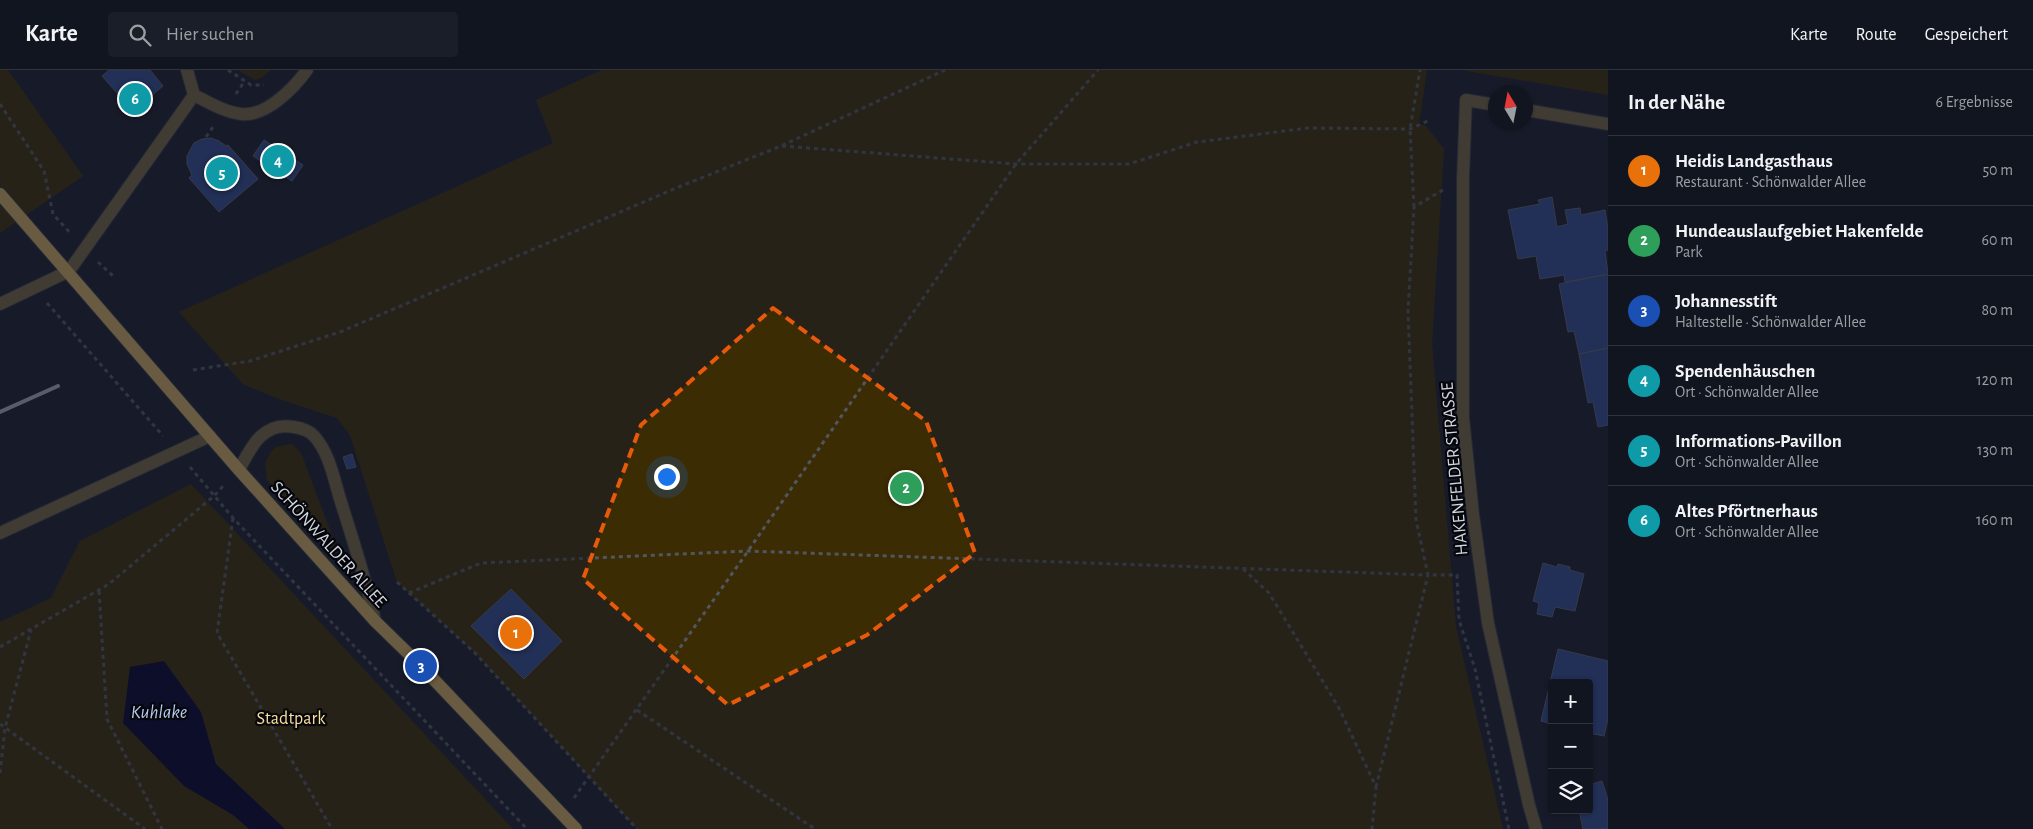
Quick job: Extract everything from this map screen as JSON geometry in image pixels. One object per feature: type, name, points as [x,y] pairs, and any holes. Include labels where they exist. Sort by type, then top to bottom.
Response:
[{"type":"main road","name":"SCHÖNWALDER ALLEE","points":[[0,194],[69,271],[238,470],[375,621],[421,666],[576,829]]},
{"type":"street","points":[[187,70],[194,95],[225,110],[242,115],[270,106],[282,98],[307,70]]},
{"type":"street","points":[[0,304],[69,271],[194,95]]},
{"type":"street","name":"HAKENFELDER STRASSE","points":[[1488,104],[1466,100],[1463,178],[1463,417],[1473,514],[1488,623],[1536,829]]},
{"type":"street","points":[[1533,111],[1608,124]]},
{"type":"street","points":[[238,470],[256,440],[268,430],[282,425],[313,434],[323,448],[329,466],[368,586],[375,621]]},
{"type":"street","points":[[0,532],[210,436]]},
{"type":"path","points":[[228,70],[251,85],[258,86],[269,82]]},
{"type":"path","points":[[193,370],[250,361],[340,332],[681,186],[781,146],[944,70]]},
{"type":"path","points":[[562,814],[637,710],[1016,164],[1098,70]]},
{"type":"path","points":[[1372,829],[1376,787],[1428,575],[1416,510],[1408,311],[1414,207],[1410,129],[1420,70]]},
{"type":"path","points":[[236,94],[244,82]]},
{"type":"path","points":[[0,104],[44,171],[54,214],[72,235]]},
{"type":"path","points":[[781,146],[1016,164],[1129,164],[1197,142],[1308,128],[1410,129],[1430,120]]},
{"type":"path","points":[[206,137],[214,125]]},
{"type":"path","points":[[1414,207],[1463,178]]},
{"type":"path","points":[[43,299],[233,518],[527,829]]},
{"type":"path","points":[[0,647],[99,591],[214,496],[238,470]]},
{"type":"path","points":[[233,518],[217,633],[332,829]]},
{"type":"path","points":[[409,593],[481,563],[748,551],[1457,575],[1459,620],[1475,669],[1509,829]]},
{"type":"path","points":[[1243,569],[1270,593],[1339,708],[1376,787]]},
{"type":"path","points":[[397,582],[474,652],[637,829]]},
{"type":"path","points":[[99,591],[107,719],[162,829]]},
{"type":"path","points":[[0,773],[5,728],[32,630]]},
{"type":"path","points":[[637,710],[815,829]]},
{"type":"path","points":[[0,724],[145,829]]},
{"type":"highlighted area","points":[[773,308],[926,421],[975,553],[867,635],[728,705],[583,579],[641,425]]},
{"type":"green space","points":[[0,70],[8,70],[83,176],[0,233]]},
{"type":"green space","points":[[238,70],[271,70],[255,80]]},
{"type":"green space","points":[[602,70],[1427,70],[1419,124],[1426,126],[1444,149],[1432,344],[1456,627],[1503,829],[637,829],[474,652],[397,582],[350,435],[337,418],[279,399],[243,384],[179,312],[553,143],[536,100]]},
{"type":"green space","points":[[1462,70],[1608,70],[1608,95]]},
{"type":"green space","points":[[292,444],[301,453],[337,549],[336,552],[330,553],[267,480],[265,463],[271,452],[276,447]]},
{"type":"green space","name":"Stadtpark","points":[[191,484],[513,829],[0,829],[0,622],[51,598],[80,541]]},
{"type":"water","name":"Kuhlake","points":[[164,661],[201,712],[216,764],[285,829],[249,829],[233,815],[184,786],[123,723],[130,667]]},
{"type":"building","points":[[109,70],[150,70],[163,86],[133,111],[102,76]]},
{"type":"building","points":[[211,138],[226,146],[228,145],[258,179],[219,212],[189,178],[192,175],[187,164],[187,156],[194,143],[202,139]]},
{"type":"building","points":[[264,140],[303,165],[292,181],[253,156]]},
{"type":"building","points":[[1552,197],[1557,227],[1568,224],[1565,210],[1580,208],[1581,215],[1605,210],[1608,229],[1608,250],[1605,251],[1608,274],[1565,282],[1564,275],[1540,279],[1536,256],[1518,259],[1508,210],[1540,204],[1538,200]]},
{"type":"building","points":[[1608,274],[1608,348],[1579,354],[1574,331],[1568,332],[1559,284]]},
{"type":"building","points":[[1608,348],[1608,425],[1598,427],[1593,402],[1588,403],[1579,354]]},
{"type":"building","points":[[352,454],[356,467],[347,469],[343,457]]},
{"type":"building","points":[[1543,563],[1557,567],[1558,564],[1570,567],[1570,570],[1584,574],[1575,611],[1555,607],[1552,617],[1537,614],[1539,603],[1533,601]]},
{"type":"building","points":[[511,589],[562,641],[524,679],[471,626]]},
{"type":"building","points":[[1558,649],[1608,661],[1608,719],[1604,736],[1593,734],[1593,679],[1551,679]]},
{"type":"building","points":[[1548,691],[1548,723],[1541,721]]},
{"type":"building","points":[[1602,781],[1608,800],[1608,829],[1583,829],[1580,814],[1593,814],[1593,784]]},
{"type":"railway","points":[[0,412],[58,386]]},
{"type":"place","name":"Altes Pförtnerhaus","points":[[135,99]]},
{"type":"place","name":"Spendenhäuschen","points":[[278,161]]},
{"type":"place","name":"Informations-Pavillon","points":[[222,173]]},
{"type":"place","name":"Hundeauslaufgebiet Hakenfelde","points":[[906,488]]},
{"type":"place","name":"Heidis Landgasthaus","points":[[516,633]]},
{"type":"place","name":"Johannesstift","points":[[421,666]]}]
